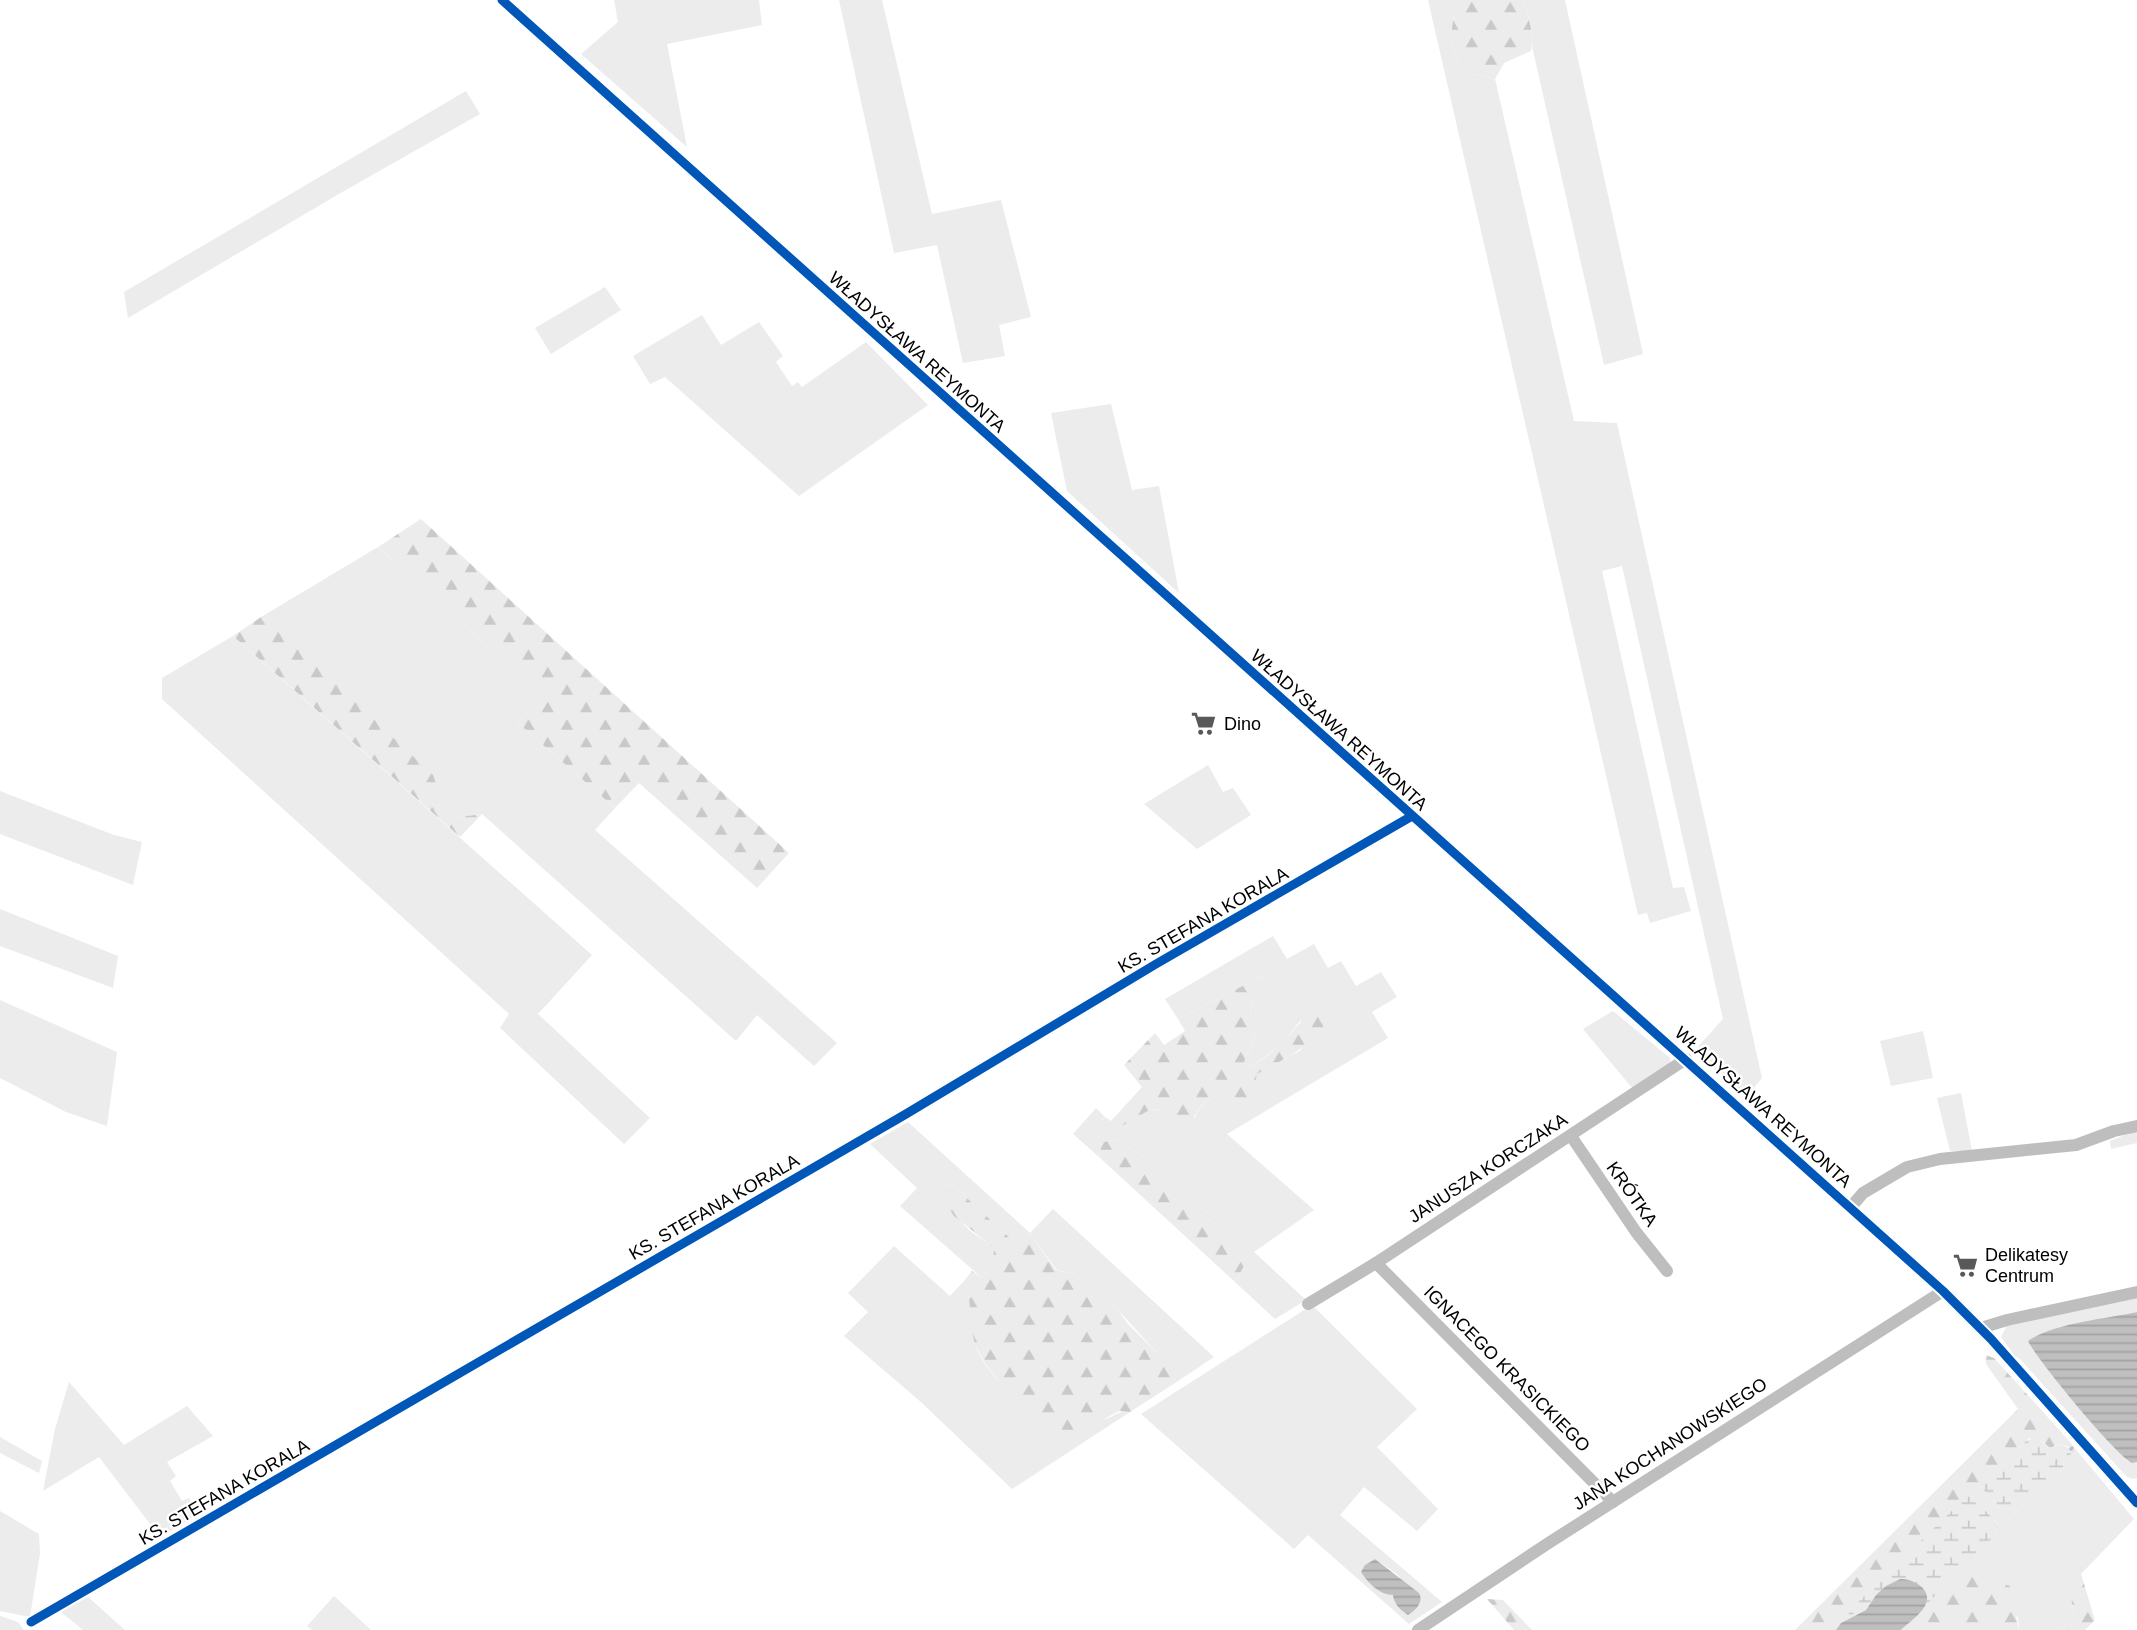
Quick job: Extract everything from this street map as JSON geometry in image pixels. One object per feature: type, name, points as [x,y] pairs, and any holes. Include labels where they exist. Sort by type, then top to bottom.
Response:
[{"type":"street","name":"WŁADYSŁAWA REYMONTA","points":[[502,0],[1943,1291],[1981,1328],[2134,1495]]},
{"type":"street","name":"KS. STEFANA KORALA","points":[[31,1622],[894,1121],[1156,964],[1412,816]]},
{"type":"street","name":"JANUSZA KORCZAKA","points":[[1308,1304],[1686,1059]]},
{"type":"street","points":[[1851,1207],[1863,1193],[1907,1167],[1940,1159],[2076,1145],[2137,1126]]},
{"type":"street","name":"KRÓTKA","points":[[1571,1136],[1636,1232],[1667,1271]]},
{"type":"street","name":"IGNACEGO KRASICKIEGO","points":[[1376,1262],[1613,1502]]},
{"type":"street","name":"JANA KOCHANOWSKIEGO","points":[[1418,1630],[1943,1291]]},
{"type":"street","points":[[1981,1328],[2137,1292]]},
{"type":"green space","points":[[614,0],[759,0],[762,25],[667,44],[687,147],[581,54],[618,22]]},
{"type":"green space","points":[[839,0],[882,0],[932,214],[1001,200],[1031,317],[999,325],[1005,356],[963,363],[937,245],[894,253]]},
{"type":"green space","points":[[1428,0],[1449,2],[1454,14],[1450,41],[1461,70],[1495,79],[1574,421],[1617,423],[1762,1078],[1747,1096],[1694,1051],[1723,1019],[1622,566],[1602,571],[1673,888],[1684,887],[1691,911],[1650,923],[1647,913],[1638,915]]},
{"type":"green space","points":[[1446,0],[1524,0],[1531,32],[1531,51],[1504,63],[1495,79],[1461,70],[1450,41],[1454,14]]},
{"type":"green space","points":[[1524,0],[1565,0],[1643,354],[1604,365],[1532,46],[1531,24]]},
{"type":"green space","points":[[466,91],[480,114],[128,318],[124,292]]},
{"type":"green space","points":[[605,287],[621,310],[551,354],[535,328]]},
{"type":"green space","points":[[702,315],[721,345],[759,322],[783,356],[776,362],[792,386],[798,382],[802,387],[866,342],[928,405],[799,496],[665,377],[650,384],[633,356]]},
{"type":"green space","points":[[1111,404],[1132,490],[1159,486],[1179,593],[1067,491],[1051,413]]},
{"type":"green space","points":[[421,519],[789,853],[757,888],[639,783],[615,808],[518,723],[541,695],[378,547]]},
{"type":"green space","points":[[378,547],[541,695],[518,723],[615,808],[595,830],[837,1043],[814,1066],[757,1015],[736,1041],[482,814],[460,817],[438,805],[438,789],[261,617]]},
{"type":"green space","points":[[261,617],[433,775],[438,789],[438,805],[460,817],[482,814],[460,837],[233,636]]},
{"type":"green space","points":[[233,636],[592,955],[538,1014],[650,1118],[624,1144],[500,1028],[509,1014],[162,699],[162,678]]},
{"type":"green space","points":[[1208,765],[1223,792],[1233,788],[1251,815],[1197,849],[1144,804]]},
{"type":"green space","points":[[0,791],[114,835],[142,842],[133,885],[0,834]]},
{"type":"green space","points":[[0,909],[118,956],[113,988],[0,946]]},
{"type":"green space","points":[[1273,936],[1287,959],[1314,944],[1328,968],[1341,961],[1356,986],[1381,972],[1397,997],[1372,1012],[1388,1038],[1227,1134],[1314,1210],[1254,1252],[1306,1300],[1275,1319],[1235,1282],[1244,1266],[1214,1217],[1191,1201],[1146,1158],[1117,1140],[1102,1142],[1099,1157],[1073,1134],[1096,1108],[1105,1117],[1101,1120],[1118,1128],[1151,1109],[1195,1118],[1206,1102],[1223,1095],[1229,1104],[1255,1084],[1257,1074],[1301,1050],[1301,1020],[1283,1043],[1251,1067],[1244,1063],[1255,1032],[1250,1012],[1265,986],[1262,976],[1178,1019],[1165,999]]},
{"type":"green space","points":[[1262,976],[1265,986],[1250,1011],[1255,1032],[1244,1063],[1251,1067],[1267,1056],[1313,1012],[1329,1006],[1333,1012],[1309,1042],[1257,1074],[1255,1084],[1265,1087],[1254,1106],[1235,1118],[1227,1116],[1229,1104],[1223,1096],[1203,1104],[1187,1127],[1167,1122],[1162,1111],[1151,1109],[1112,1132],[1098,1124],[1105,1117],[1111,1121],[1142,1087],[1124,1065],[1155,1033],[1164,1045],[1185,1031],[1178,1019]]},
{"type":"green space","points":[[0,1000],[117,1052],[107,1126],[66,1112],[0,1078]]},
{"type":"green space","points":[[1613,1011],[1670,1058],[1670,1063],[1633,1089],[1583,1029]]},
{"type":"green space","points":[[1923,1031],[1933,1078],[1891,1086],[1880,1041]]},
{"type":"green space","points":[[1961,1093],[1972,1151],[1950,1151],[1937,1098]]},
{"type":"green space","points":[[908,1122],[1030,1233],[1053,1209],[1214,1357],[1169,1387],[1178,1376],[1118,1310],[1073,1274],[1057,1270],[1030,1234],[1011,1239],[953,1185],[941,1186],[945,1199],[959,1220],[994,1248],[993,1259],[982,1278],[900,1206],[917,1188],[870,1144]]},
{"type":"green space","points":[[2137,1130],[2137,1143],[2111,1149],[2110,1141]]},
{"type":"green space","points":[[1117,1140],[1146,1158],[1191,1201],[1214,1217],[1242,1255],[1244,1266],[1235,1282],[1099,1157],[1102,1142]]},
{"type":"green space","points":[[953,1185],[1011,1239],[1030,1234],[1056,1270],[1073,1274],[1118,1310],[1128,1324],[1179,1375],[1169,1387],[1130,1412],[1119,1411],[1095,1424],[1086,1419],[1079,1430],[1066,1438],[1029,1413],[993,1374],[975,1342],[964,1281],[972,1271],[982,1278],[993,1259],[994,1248],[954,1216],[943,1200],[940,1186]]},
{"type":"green space","points":[[894,1246],[950,1296],[964,1281],[977,1349],[993,1374],[1014,1395],[1042,1406],[1093,1418],[1105,1419],[1120,1412],[1130,1412],[1012,1489],[922,1403],[844,1336],[868,1312],[848,1293]]},
{"type":"green space","points":[[2137,1295],[2137,1312],[2063,1328],[2028,1341],[2068,1393],[2128,1461],[2137,1462],[2137,1478],[2133,1479],[2127,1477],[2015,1356],[2001,1337],[2007,1325]]},
{"type":"green space","points":[[1312,1305],[1417,1409],[1377,1447],[1438,1509],[1417,1531],[1364,1487],[1340,1515],[1442,1602],[1409,1624],[1308,1535],[1294,1549],[1141,1414]],"holes":[[[1375,1559],[1397,1574],[1420,1604],[1411,1613],[1404,1613],[1394,1602],[1393,1595],[1389,1594],[1365,1565]]]},
{"type":"green space","points":[[1986,1355],[1994,1358],[2063,1434],[2055,1446],[2050,1448],[2043,1442],[2029,1438],[1861,1599],[1836,1630],[1795,1630],[2018,1409],[1986,1364]]},
{"type":"green space","points":[[69,1382],[124,1445],[187,1406],[213,1436],[167,1462],[176,1476],[170,1481],[182,1501],[189,1498],[198,1515],[160,1537],[99,1457],[43,1491],[55,1429]]},
{"type":"green space","points":[[2063,1434],[2134,1519],[2081,1574],[2070,1577],[2073,1612],[2062,1630],[2019,1630],[2018,1618],[1986,1580],[1975,1554],[1996,1534],[1998,1524],[1972,1496],[1966,1497],[1979,1485],[2009,1518],[2064,1467],[2063,1461],[2069,1447],[2061,1444],[2055,1446]]},
{"type":"green space","points":[[0,1437],[42,1461],[39,1473],[0,1453]]},
{"type":"green space","points":[[2035,1437],[2050,1448],[2061,1444],[2074,1451],[2063,1461],[2064,1467],[2057,1476],[2009,1518],[1979,1485],[2026,1441]]},
{"type":"green space","points":[[1972,1496],[1998,1524],[1996,1534],[1926,1605],[1926,1597],[1876,1595],[1866,1610],[1841,1623],[1861,1599],[1966,1497]]},
{"type":"green space","points":[[0,1511],[39,1534],[40,1553],[30,1617],[0,1611]]},
{"type":"green space","points":[[1975,1554],[1986,1579],[2010,1586],[2019,1630],[1901,1630]]},
{"type":"green space","points":[[2081,1574],[2095,1620],[2085,1630],[2062,1630],[2073,1612],[2069,1577]]},
{"type":"green space","points":[[334,1596],[371,1630],[312,1630],[307,1626]]},
{"type":"green space","points":[[88,1597],[125,1630],[83,1630],[61,1612]]},
{"type":"green space","points":[[1487,1599],[1503,1600],[1532,1630],[1514,1630]]},
{"type":"green space","points":[[0,1616],[18,1622],[24,1630],[0,1630]]},
{"type":"shaded area","points":[[2137,1312],[2137,1462],[2132,1463],[2077,1406],[2028,1341],[2080,1322]]},
{"type":"shaded area","points":[[1375,1559],[1419,1593],[1421,1600],[1418,1606],[1408,1615],[1394,1601],[1393,1595],[1375,1588],[1361,1572],[1365,1565]]},
{"type":"shaded area","points":[[1900,1579],[1916,1583],[1927,1595],[1925,1606],[1920,1613],[1901,1630],[1836,1630],[1841,1623],[1866,1610],[1886,1586]]},
{"type":"cycle path","points":[[502,0],[1943,1291],[1991,1339],[2137,1503]]},
{"type":"cycle path","points":[[31,1622],[906,1114],[1156,964],[1412,816]]},
{"type":"place","name":"Dino","points":[[1204,724]]},
{"type":"place","name":"Delikatesy Centrum","points":[[1965,1265]]}]
